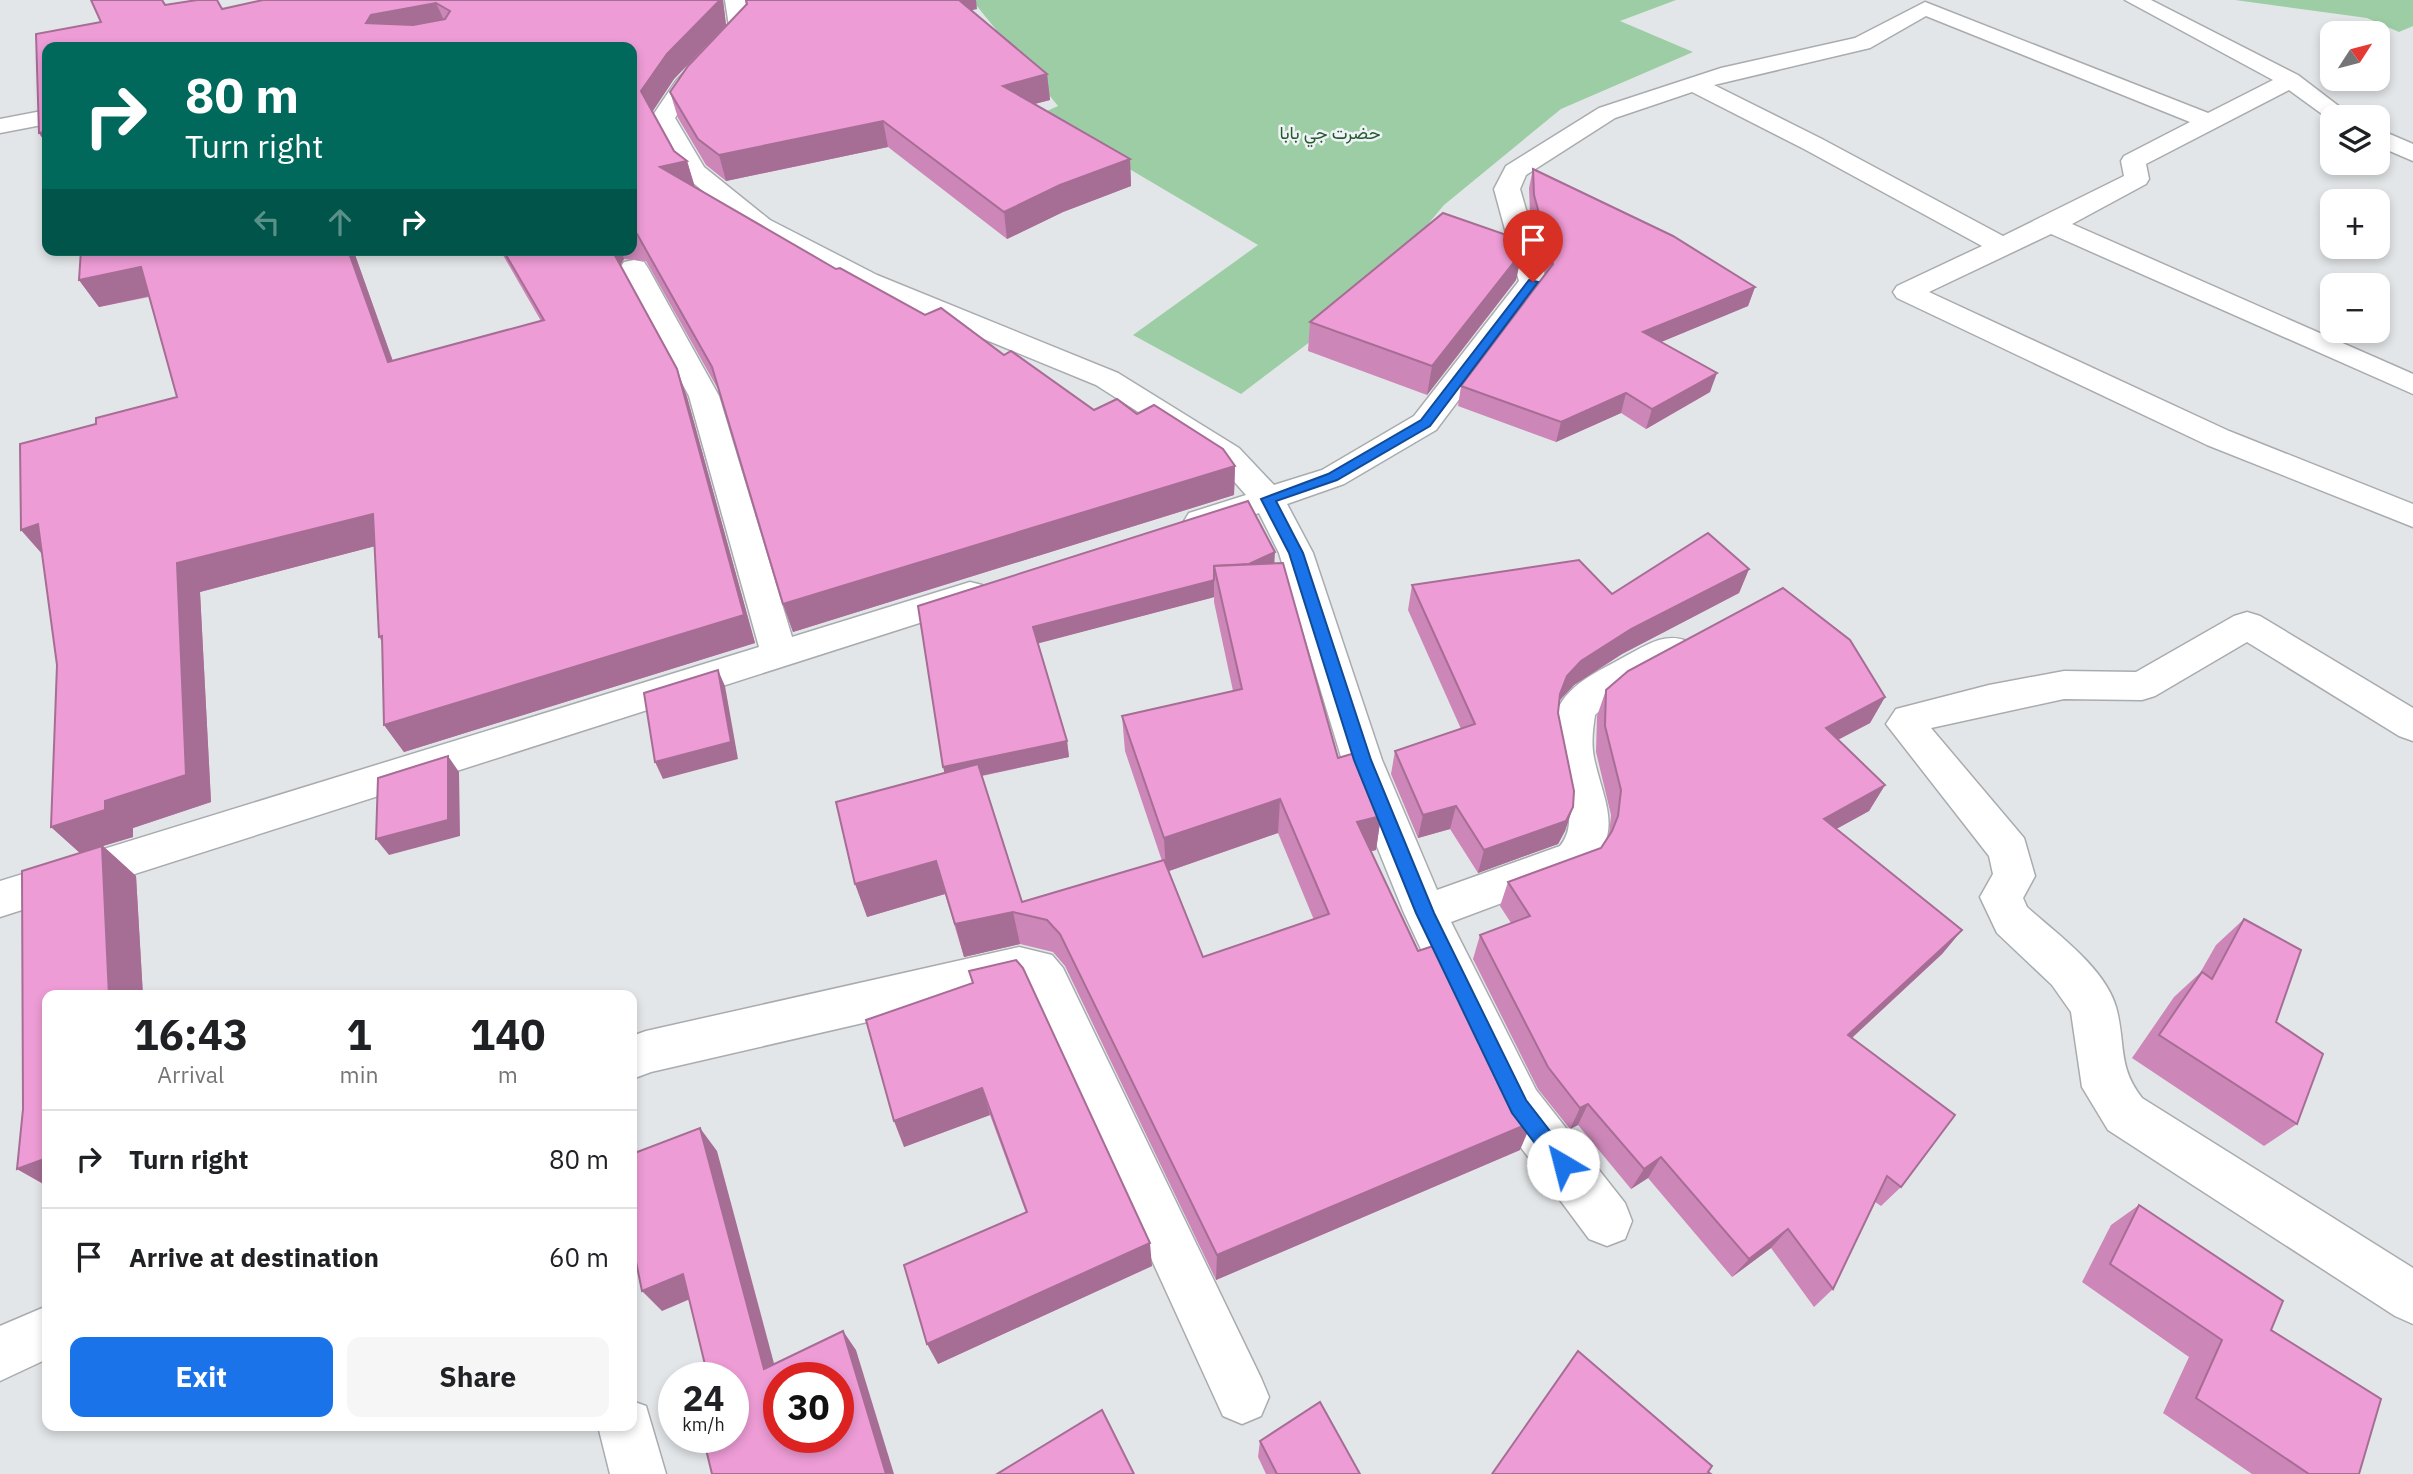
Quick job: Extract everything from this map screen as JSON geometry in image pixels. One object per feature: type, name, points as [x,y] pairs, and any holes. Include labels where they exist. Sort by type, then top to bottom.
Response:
[{"type":"street","points":[[735,0],[740,27],[684,86],[663,118],[694,171],[761,226],[867,281],[1107,379],[1228,454],[1268,499],[1296,553],[1363,760],[1425,913],[1519,1107],[1607,1221]]},
{"type":"street","points":[[2135,0],[2290,80],[2324,105]]},
{"type":"street","points":[[1176,529],[1333,477],[1426,423],[1533,282],[1507,189],[1607,113],[1729,73],[1862,43],[1925,8],[2210,122]]},
{"type":"street","points":[[2290,80],[2133,161],[2137,179],[2051,224],[1907,292],[2218,438],[2413,516]]},
{"type":"street","points":[[1693,84],[1813,144],[2003,247]]},
{"type":"street","points":[[0,126],[42,118]]},
{"type":"street","points":[[2390,142],[2413,153]]},
{"type":"street","points":[[2051,224],[2413,385]]},
{"type":"street","points":[[634,268],[704,396],[779,654]]},
{"type":"street","points":[[0,899],[1004,583]]},
{"type":"street","points":[[2413,726],[2247,625],[2142,685],[2064,685],[1989,699],[1909,719],[1905,723],[2009,850],[2014,876],[2001,897],[2012,920],[2068,971],[2093,1006],[2105,1087],[2124,1114],[2413,1298]]},
{"type":"street","points":[[1425,913],[1576,858],[1587,848],[1591,825],[1573,743],[1577,709],[1604,685],[1701,633]]},
{"type":"street","points":[[637,1056],[1019,966],[1037,969],[1047,982],[1242,1397]]},
{"type":"street","points":[[0,1354],[42,1334]]},
{"type":"street","points":[[627,1431],[638,1474]]},
{"type":"green space","name":"حضرت جي بابا","points":[[972,0],[1676,0],[1620,21],[1693,52],[1561,109],[1444,205],[1364,301],[1241,394],[1133,335],[1258,245],[1038,115],[1058,106]]},
{"type":"green space","points":[[2235,0],[2413,0],[2413,26],[2399,32],[2390,28],[2390,21]]},
{"type":"building","points":[[91,0],[162,0],[165,5],[217,0],[222,9],[263,0],[720,0],[667,54],[641,91],[674,151],[687,161],[660,167],[836,269],[840,268],[925,315],[941,308],[1004,355],[1011,351],[1094,410],[1117,399],[1137,414],[1154,405],[1223,449],[1235,466],[783,604],[712,367],[637,234],[637,42],[42,42],[42,132],[39,133],[36,34],[101,22]],"holes":[[[436,3],[450,11],[445,19],[413,25],[366,23],[371,15]]]},
{"type":"building","points":[[746,0],[959,0],[1047,74],[1003,86],[1130,159],[1060,185],[1004,212],[883,121],[719,155],[698,139],[670,92],[688,66],[747,4]]},
{"type":"building","points":[[1533,169],[1673,236],[1755,287],[1643,332],[1717,373],[1652,409],[1626,393],[1561,422],[1461,386],[1553,264],[1534,195]]},
{"type":"building","points":[[1443,213],[1518,239],[1522,252],[1432,366],[1310,322]]},
{"type":"building","points":[[81,256],[350,256],[388,362],[544,320],[507,256],[615,256],[677,369],[744,615],[384,725],[382,636],[379,637],[373,514],[177,563],[186,775],[105,801],[105,810],[51,827],[57,665],[38,524],[21,530],[20,444],[96,424],[96,418],[177,397],[141,267],[79,280]]},
{"type":"building","points":[[1248,501],[1275,552],[1249,564],[1214,566],[1214,580],[1211,581],[1033,627],[1067,741],[943,767],[918,606]]},
{"type":"building","points":[[1708,533],[1749,569],[1631,629],[1581,661],[1567,676],[1560,694],[1558,713],[1574,791],[1573,807],[1566,821],[1484,850],[1456,806],[1423,815],[1395,751],[1475,724],[1412,585],[1579,560],[1612,594]]},
{"type":"building","points":[[1283,563],[1338,758],[1355,753],[1381,816],[1357,822],[1418,951],[1439,944],[1511,1094],[1532,1122],[1217,1255],[1060,934],[1047,920],[1013,912],[955,924],[936,861],[855,884],[836,802],[978,764],[1022,902],[1164,860],[1203,957],[1329,914],[1280,799],[1164,838],[1122,716],[1242,689],[1214,566]]},
{"type":"building","points":[[1783,588],[1850,640],[1885,697],[1826,728],[1885,785],[1824,819],[1962,930],[1848,1035],[1955,1115],[1901,1187],[1887,1176],[1833,1289],[1788,1229],[1749,1259],[1661,1157],[1644,1169],[1588,1104],[1580,1108],[1548,1067],[1480,935],[1530,916],[1508,882],[1601,848],[1612,831],[1618,816],[1621,790],[1605,726],[1606,690],[1628,671]]},
{"type":"building","points":[[718,670],[731,742],[655,762],[644,693]]},
{"type":"building","points":[[448,756],[448,820],[376,839],[378,778]]},
{"type":"building","points":[[102,846],[109,990],[42,990],[42,1160],[17,1169],[23,1109],[22,871]]},
{"type":"building","points":[[2244,919],[2301,950],[2276,1022],[2323,1054],[2297,1124],[2159,1035],[2202,972],[2212,979]]},
{"type":"building","points":[[1016,960],[1023,968],[1150,1243],[927,1344],[904,1265],[1027,1212],[982,1088],[894,1121],[866,1020],[973,983],[969,971]]},
{"type":"building","points":[[700,1128],[763,1365],[763,1453],[854,1453],[854,1368],[886,1474],[712,1474],[707,1453],[749,1453],[749,1362],[704,1362],[683,1274],[642,1291],[637,1266],[637,1152]]},
{"type":"building","points":[[2139,1205],[2283,1301],[2271,1330],[2381,1399],[2359,1474],[2309,1474],[2196,1398],[2222,1340],[2110,1264]]},
{"type":"building","points":[[843,1331],[852,1362],[779,1362]]},
{"type":"building","points":[[1578,1351],[1712,1466],[1708,1472],[1711,1474],[1492,1474]]},
{"type":"building","points":[[1320,1402],[1360,1474],[1277,1474],[1260,1441]]},
{"type":"building","points":[[1102,1410],[1134,1474],[997,1474]]},
{"type":"route","points":[[1533,282],[1426,423],[1333,477],[1268,499],[1296,553],[1363,760],[1425,913],[1519,1107],[1563,1164]]}]
